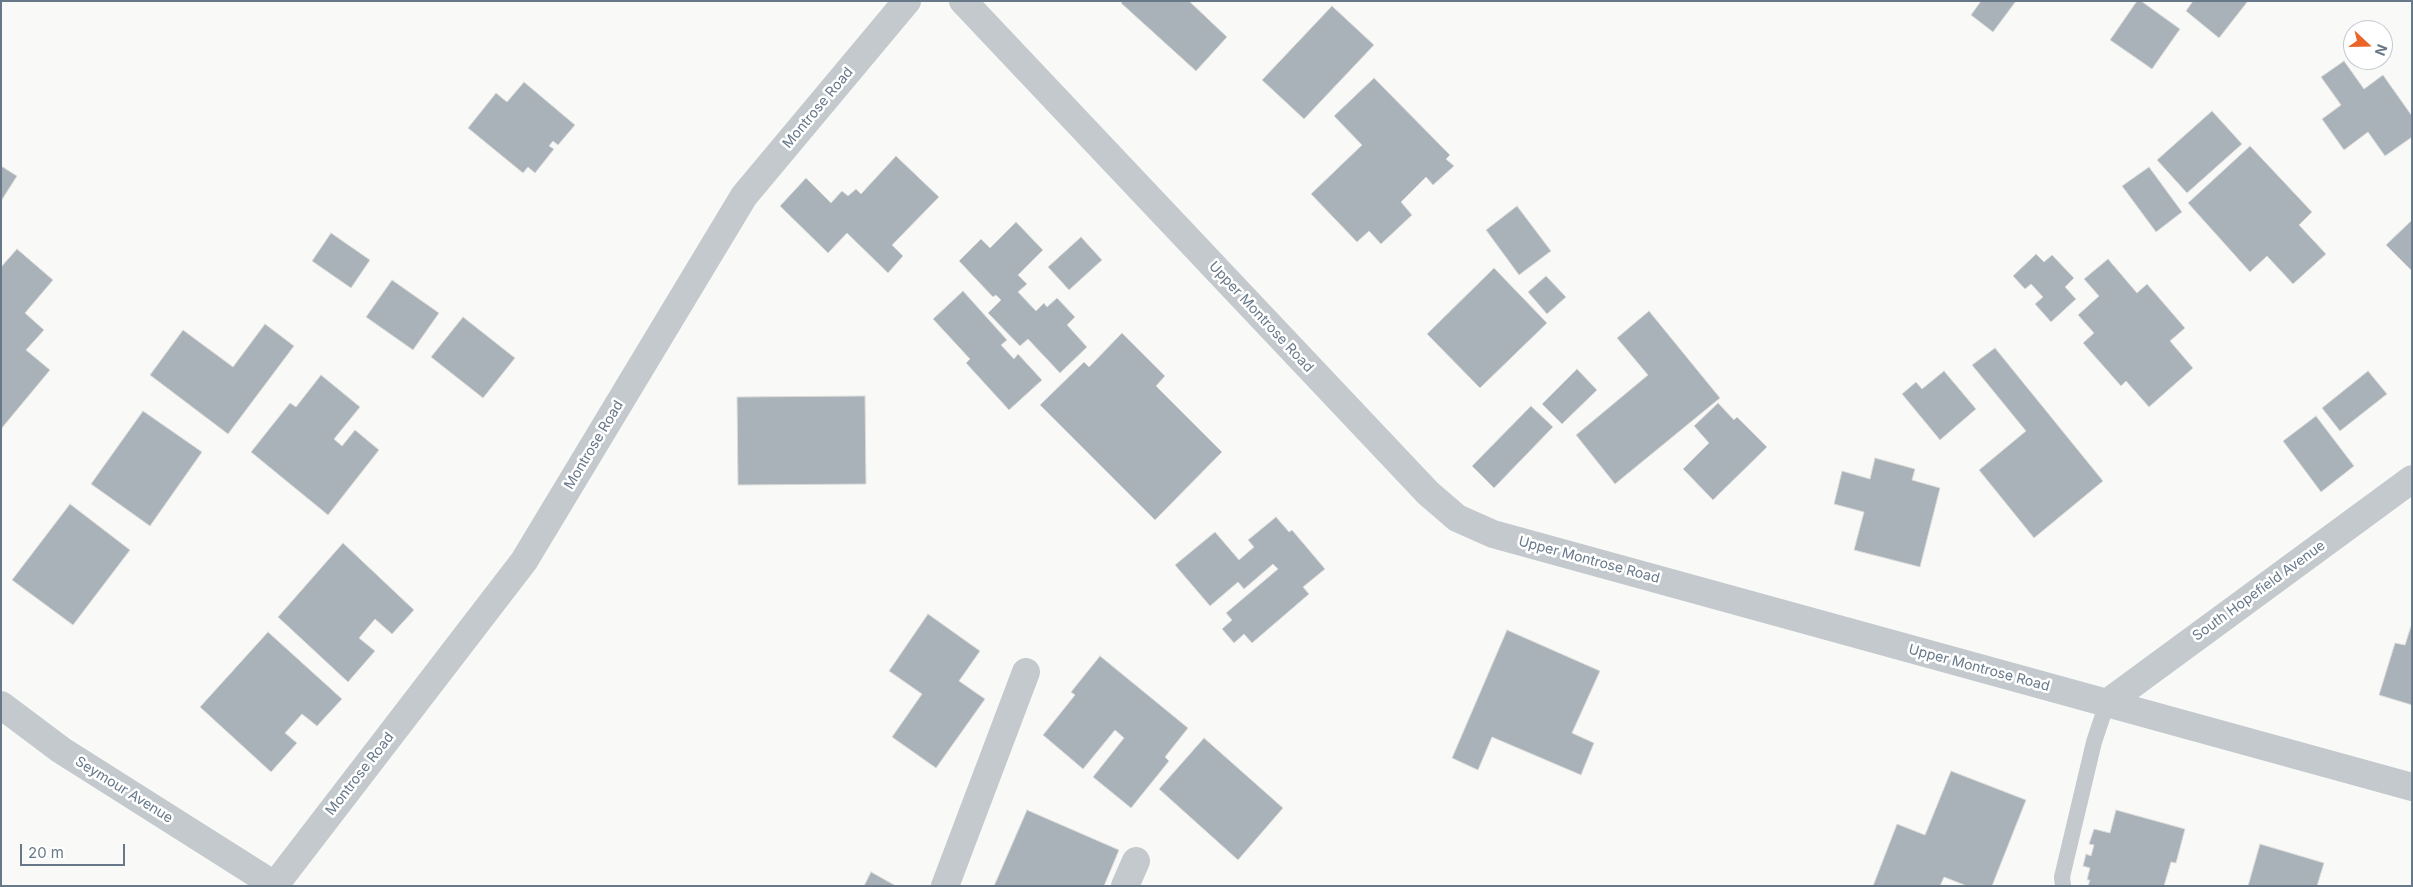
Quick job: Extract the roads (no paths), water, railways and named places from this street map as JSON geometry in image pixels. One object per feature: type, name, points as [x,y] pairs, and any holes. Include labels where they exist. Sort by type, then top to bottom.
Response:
[{"type":"street","name":"Montrose Road","points":[[275,885],[524,561],[744,196],[907,1]]},
{"type":"street","name":"Upper Montrose Road","points":[[964,1],[1428,493],[1457,518],[1493,534],[2412,787]]},
{"type":"street","name":"South Hopefield Avenue","points":[[2107,703],[2412,479]]},
{"type":"street","points":[[945,886],[1026,672]]},
{"type":"street","name":"Seymour Avenue","points":[[1,705],[61,750],[275,885]]},
{"type":"lane","points":[[2063,886],[2062,877],[2073,829],[2094,742],[2107,703]]}]
